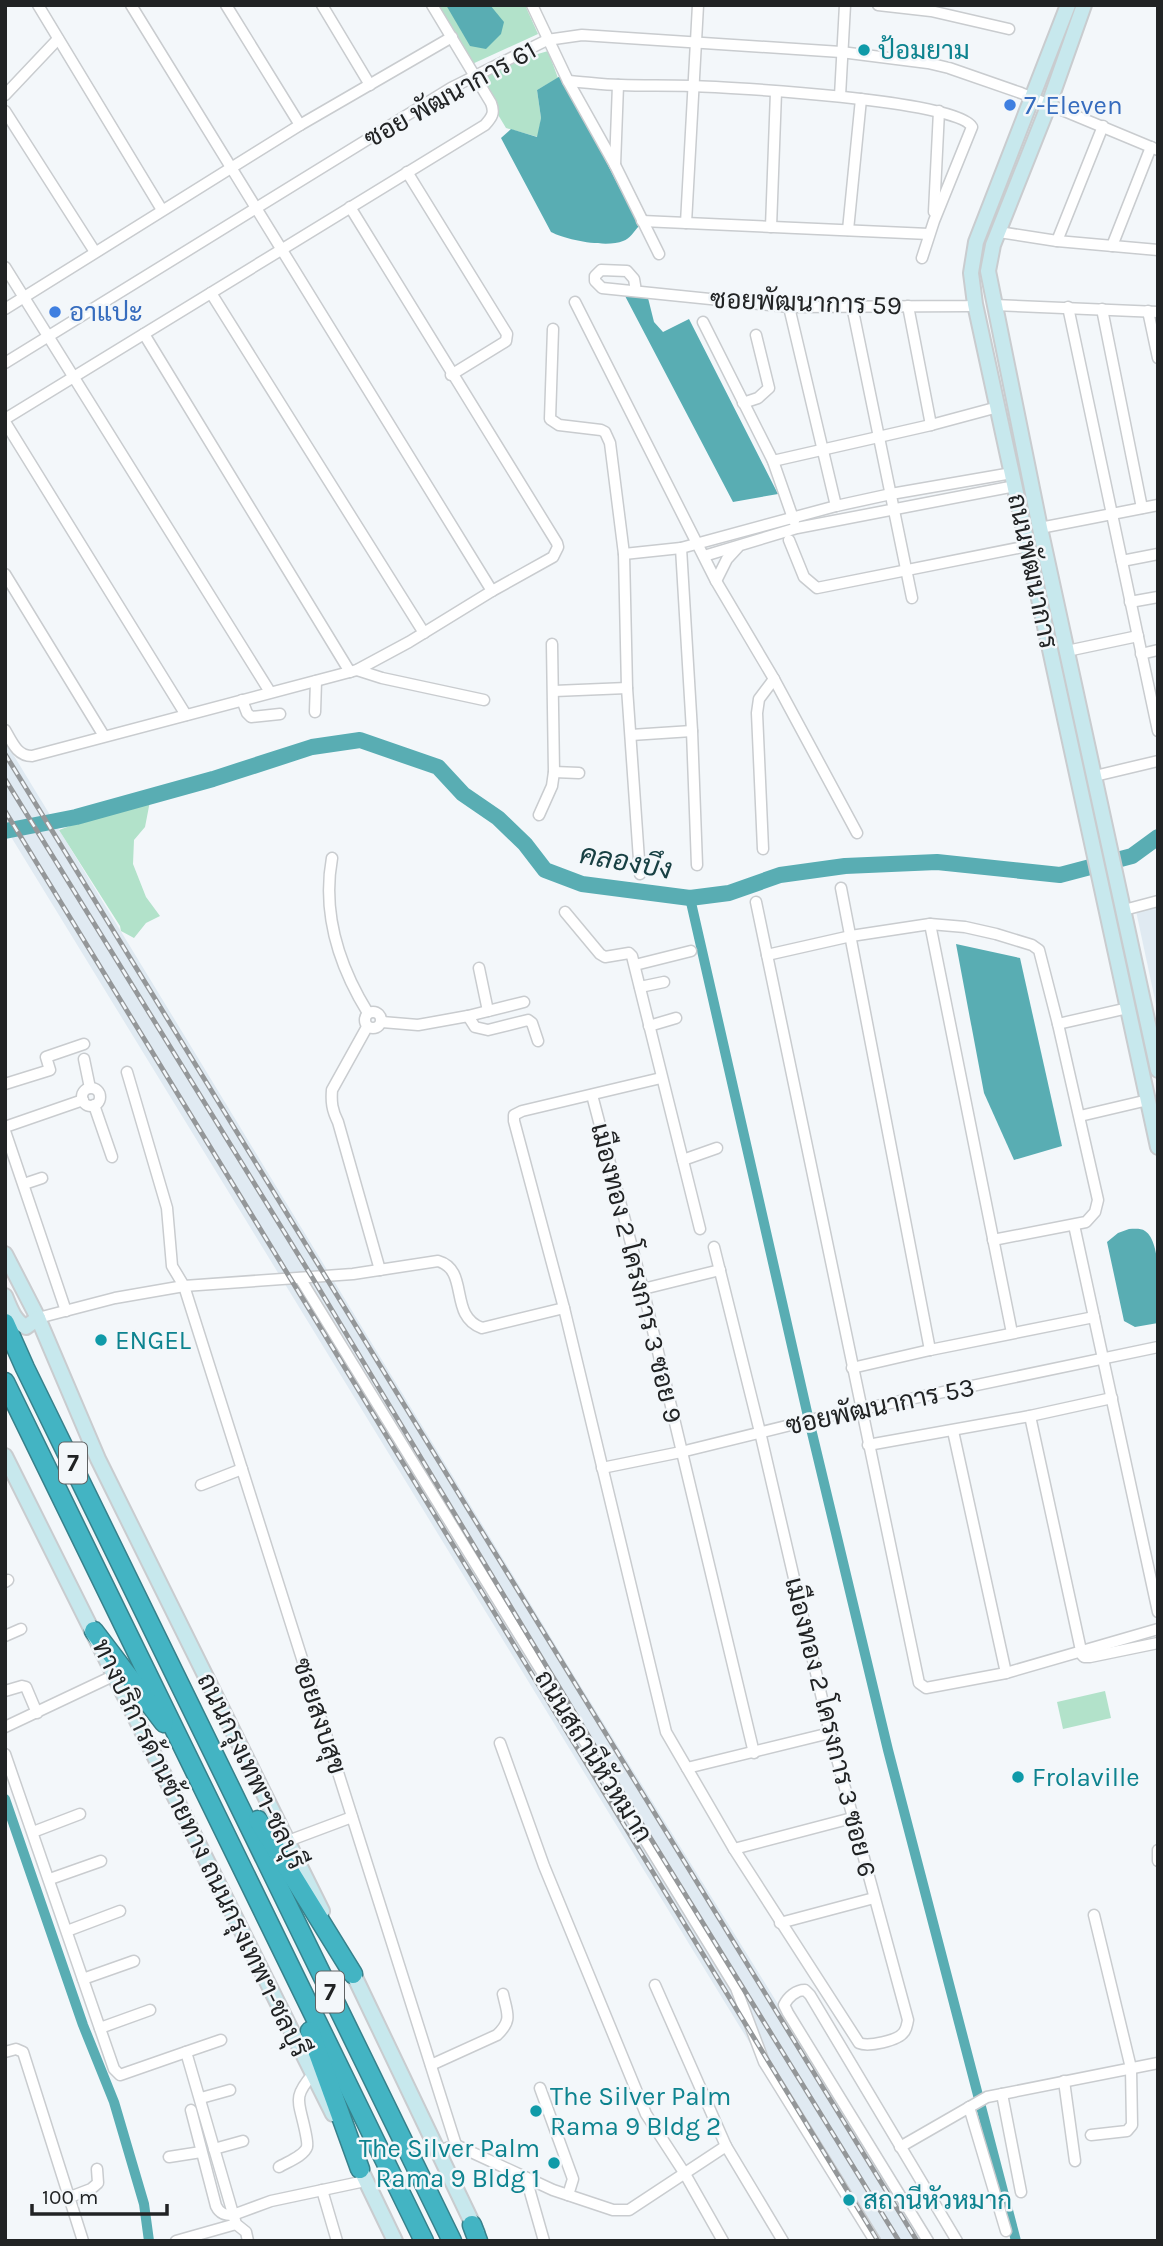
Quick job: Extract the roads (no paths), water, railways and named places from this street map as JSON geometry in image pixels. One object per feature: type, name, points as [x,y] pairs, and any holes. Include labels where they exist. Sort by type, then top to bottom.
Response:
[{"type":"highway","name":"ถนนกรุงเทพฯ-ชลบุรี","points":[[5,1323],[452,2241]]},
{"type":"highway","name":"ถนนกรุงเทพฯ-ชลบุรี","points":[[5,1382],[424,2241]]},
{"type":"highway","points":[[94,1631],[187,1754]]},
{"type":"highway","points":[[210,1743],[353,1974]]},
{"type":"highway","points":[[284,1956],[363,2175]]},
{"type":"main road","name":"ถนนพัฒนาการ","points":[[1068,5],[973,254],[971,273],[975,304],[1158,1147]]},
{"type":"main road","name":"ถนนพัฒนาการ","points":[[1084,5],[991,253],[988,271],[1158,1070]]},
{"type":"main road","points":[[1026,538],[1041,528]]},
{"type":"main road","points":[[1138,1053],[1154,1050]]},
{"type":"main road","points":[[5,1254],[38,1318],[98,1459],[353,1974],[477,2235]]},
{"type":"main road","points":[[5,1296],[12,1313],[21,1324],[26,1327],[38,1318]]},
{"type":"main road","name":"ทางบริการด้านซ้ายทาง ถนนกรุงเทพฯ-ชลบุรี","points":[[5,1456],[395,2241]]},
{"type":"street","points":[[38,5],[162,210]]},
{"type":"street","points":[[131,5],[492,591]]},
{"type":"street","points":[[226,5],[300,125]]},
{"type":"street","points":[[322,5],[370,85]]},
{"type":"street","points":[[186,715],[5,420],[485,125],[494,111],[491,103],[432,5]]},
{"type":"street","points":[[532,5],[547,40],[615,165],[659,254]]},
{"type":"street","points":[[686,223],[698,5]]},
{"type":"street","points":[[840,96],[845,5]]},
{"type":"street","points":[[878,5],[931,11],[1009,29]]},
{"type":"street","name":"ซอย พัฒนาการ 61","points":[[5,363],[474,75],[547,40],[582,35],[841,52],[949,68],[1049,104],[1154,148]]},
{"type":"street","points":[[5,309],[300,125],[452,37]]},
{"type":"street","points":[[5,95],[58,39]]},
{"type":"street","points":[[568,81],[840,96],[939,111],[968,121],[972,127],[922,258]]},
{"type":"street","points":[[615,165],[618,85]]},
{"type":"street","points":[[771,227],[776,92]]},
{"type":"street","points":[[848,230],[862,99]]},
{"type":"street","points":[[5,111],[95,252]]},
{"type":"street","points":[[934,221],[939,111]]},
{"type":"street","points":[[1057,240],[1103,126]]},
{"type":"street","points":[[1112,246],[1154,148]]},
{"type":"street","points":[[407,172],[507,334],[506,341],[451,374]]},
{"type":"street","points":[[5,730],[18,752],[27,756],[353,671],[424,633],[553,557],[557,543],[350,207]]},
{"type":"street","points":[[642,221],[929,234]]},
{"type":"street","points":[[999,232],[1158,250]]},
{"type":"street","points":[[5,267],[270,692]]},
{"type":"street","name":"ซอยพัฒนาการ 59","points":[[636,291],[789,307],[975,304]]},
{"type":"street","points":[[211,293],[424,633]]},
{"type":"street","points":[[575,302],[716,581],[774,679],[857,833]]},
{"type":"street","points":[[994,305],[1153,312],[1158,358]]},
{"type":"street","points":[[852,306],[912,598]]},
{"type":"street","points":[[908,306],[931,425]]},
{"type":"street","points":[[789,307],[835,506]]},
{"type":"street","points":[[1068,307],[1141,654],[1153,687],[1158,731]]},
{"type":"street","points":[[1102,309],[1142,508]]},
{"type":"street","points":[[703,321],[773,461],[795,523]]},
{"type":"street","points":[[553,329],[550,419],[559,425],[601,430],[608,437],[624,554],[627,688],[640,874]]},
{"type":"street","points":[[144,334],[353,671],[484,700]]},
{"type":"street","points":[[743,403],[758,398],[769,388],[757,335]]},
{"type":"street","points":[[773,461],[998,407]]},
{"type":"street","points":[[704,556],[739,547],[835,506],[891,494],[1013,480]]},
{"type":"street","points":[[624,554],[681,548],[795,523],[894,510],[1013,480]]},
{"type":"street","points":[[1041,528],[1158,505]]},
{"type":"street","points":[[789,540],[804,577],[817,588],[907,569],[1026,538]]},
{"type":"street","points":[[716,581],[727,559],[739,547]]},
{"type":"street","points":[[681,548],[697,865]]},
{"type":"street","points":[[1122,561],[1158,554]]},
{"type":"street","points":[[5,574],[104,736]]},
{"type":"street","points":[[1130,602],[1158,597]]},
{"type":"street","points":[[1067,651],[1138,636]]},
{"type":"street","points":[[539,815],[552,786],[554,772],[552,644]]},
{"type":"street","points":[[1141,654],[1158,650]]},
{"type":"street","points":[[763,849],[757,713],[759,699],[774,679]]},
{"type":"street","points":[[315,712],[316,681]]},
{"type":"street","points":[[554,691],[627,688]]},
{"type":"street","points":[[242,700],[251,717],[279,714]]},
{"type":"street","points":[[631,735],[692,731]]},
{"type":"street","points":[[1095,776],[1158,761]]},
{"type":"street","points":[[554,772],[579,774]]},
{"type":"street","points":[[332,858],[328,878],[330,914],[347,977],[368,1013]]},
{"type":"street","points":[[841,888],[930,1350]]},
{"type":"street","points":[[1124,910],[1158,901]]},
{"type":"street","points":[[756,902],[919,1683],[926,1688],[1006,1673],[1158,1629]]},
{"type":"street","points":[[565,912],[600,954],[609,958],[629,953],[635,965],[700,1229]]},
{"type":"street","points":[[930,924],[1012,1333]]},
{"type":"street","points":[[767,955],[851,936],[930,924],[965,927],[1032,945],[1039,950],[1098,1200],[1095,1212],[1086,1222],[993,1240]]},
{"type":"street","points":[[635,965],[691,951]]},
{"type":"street","points":[[479,968],[488,1011]]},
{"type":"street","points":[[640,987],[664,982]]},
{"type":"street","points":[[368,1027],[375,1029],[382,1022],[418,1025],[524,1002]]},
{"type":"street","points":[[1058,1024],[1128,1008]]},
{"type":"street","points":[[368,1013],[379,1014],[382,1022]]},
{"type":"street","points":[[368,1013],[365,1020],[368,1027]]},
{"type":"street","points":[[468,1016],[475,1027],[488,1030],[528,1020],[532,1023],[538,1041]]},
{"type":"street","points":[[649,1026],[676,1018]]},
{"type":"street","points":[[368,1027],[336,1082],[331,1099],[380,1270]]},
{"type":"street","points":[[5,1084],[50,1070],[46,1057],[84,1044]]},
{"type":"street","points":[[84,1059],[90,1088],[99,1093],[99,1100],[94,1105]]},
{"type":"street","name":"ซอยสงบสุข","points":[[127,1072],[165,1199],[172,1266],[184,1286],[456,2145]]},
{"type":"street","points":[[661,1078],[514,1115],[564,1308],[666,1732],[780,1923],[874,1898]]},
{"type":"street","points":[[83,1100],[84,1093],[90,1088]]},
{"type":"street","name":"เมืองทอง 2 โครงการ 3 ซอย 9","points":[[592,1095],[643,1289],[754,1753]]},
{"type":"street","points":[[83,1100],[86,1104],[94,1105]]},
{"type":"street","points":[[66,1311],[5,1129],[83,1100]]},
{"type":"street","points":[[1080,1116],[1148,1100]]},
{"type":"street","points":[[94,1105],[112,1157]]},
{"type":"street","points":[[683,1160],[717,1148]]},
{"type":"street","points":[[24,1184],[42,1178]]},
{"type":"street","points":[[1073,1225],[1158,1612]]},
{"type":"street","name":"เมืองทอง 2 โครงการ 3 ซอย 6","points":[[714,1247],[830,1733],[908,2020],[904,2032],[896,2038],[866,2046],[859,2043],[780,1923]]},
{"type":"street","points":[[38,1318],[115,1298],[184,1286],[300,1278],[438,1261],[453,1270],[465,1314],[472,1325],[482,1328],[564,1308]]},
{"type":"street","points":[[643,1289],[720,1270]]},
{"type":"street","name":"ถนนสถานีหัวหมาก","points":[[300,1278],[736,1988],[764,2062],[874,2241]]},
{"type":"street","points":[[852,1368],[1094,1317]]},
{"type":"street","name":"ซอยพัฒนาการ 53","points":[[602,1468],[860,1409],[1158,1347]]},
{"type":"street","points":[[868,1445],[953,1431],[1112,1398]]},
{"type":"street","points":[[1030,1416],[1084,1657],[1158,1643]]},
{"type":"street","points":[[953,1431],[1006,1673]]},
{"type":"street","points":[[201,1485],[242,1469]]},
{"type":"street","points":[[5,1636],[21,1629]]},
{"type":"street","points":[[5,1727],[115,1675]]},
{"type":"street","points":[[5,1691],[26,1687],[37,1713]]},
{"type":"street","points":[[687,1768],[830,1733]]},
{"type":"street","points":[[500,1743],[544,1866],[646,2114],[685,2174],[723,2241]]},
{"type":"street","points":[[5,1754],[114,2069],[120,2075],[220,2040]]},
{"type":"street","points":[[33,1832],[80,1814]]},
{"type":"street","points":[[288,1841],[352,1817]]},
{"type":"street","points":[[734,1849],[852,1818]]},
{"type":"street","points":[[1158,1850],[1158,1861]]},
{"type":"street","points":[[50,1879],[101,1861]]},
{"type":"street","points":[[67,1931],[120,1911]]},
{"type":"street","points":[[1091,2135],[1130,2129],[1132,2125],[1131,2068],[1094,1915]]},
{"type":"street","points":[[83,1979],[134,1961]]},
{"type":"street","points":[[655,1984],[726,2146],[783,2241]]},
{"type":"street","points":[[928,2241],[788,2013],[784,2005],[800,1990],[805,1990],[810,1995],[957,2241]]},
{"type":"street","points":[[430,2065],[497,2035],[505,2028],[509,2019],[503,1994]]},
{"type":"street","points":[[100,2028],[150,2010]]},
{"type":"street","points":[[5,2052],[16,2049],[23,2052],[83,2241]]},
{"type":"street","points":[[186,2052],[234,2219]]},
{"type":"street","points":[[900,2147],[987,2097],[1158,2063]]},
{"type":"street","points":[[279,2167],[307,2147],[298,2097],[300,2090],[313,2074]]},
{"type":"street","points":[[1064,2081],[1075,2161]]},
{"type":"street","points":[[540,2088],[573,2179],[568,2195]]},
{"type":"street","points":[[201,2098],[230,2090]]},
{"type":"street","points":[[1002,2094],[1021,2192]]},
{"type":"street","points":[[971,2105],[1006,2231]]},
{"type":"street","points":[[191,2110],[219,2211],[234,2219],[246,2232],[248,2241]]},
{"type":"street","points":[[214,2149],[243,2141]]},
{"type":"street","points":[[438,2151],[456,2145],[568,2195],[613,2210],[629,2210],[726,2146]]},
{"type":"street","points":[[169,2157],[201,2152]]},
{"type":"street","points":[[70,2197],[98,2183],[97,2169]]},
{"type":"street","points":[[176,2241],[196,2239],[271,2202],[321,2190],[363,2175]]},
{"type":"street","points":[[526,2178],[544,2241]]},
{"type":"street","points":[[321,2190],[337,2241]]},
{"type":"water","points":[[446,5],[490,5],[504,22],[501,34],[486,49],[470,46]]},
{"type":"water","points":[[562,75],[639,226],[623,241],[607,244],[587,242],[551,232],[501,138],[511,129],[537,137],[541,118],[537,90]]},
{"type":"water","points":[[624,294],[648,298],[654,322],[663,332],[689,319],[778,494],[733,502]]},
{"type":"water","points":[[956,944],[1020,958],[1062,1146],[1014,1160],[984,1093]]},
{"type":"water","points":[[1129,1229],[1145,1231],[1155,1247],[1158,1323],[1135,1327],[1124,1321],[1107,1242],[1118,1233]]},
{"type":"waterway","name":"คลองบึง","points":[[5,831],[76,817],[213,779],[312,747],[360,740],[438,767],[463,794],[498,818],[525,844],[545,870],[582,884],[690,898],[729,893],[780,875],[845,866],[937,862],[1060,875],[1132,856],[1158,837]]},
{"type":"waterway","points":[[690,898],[807,1412],[888,1750],[1016,2241]]},
{"type":"waterway","points":[[5,1799],[83,2025],[114,2102],[144,2204],[149,2241]]},
{"type":"railway","points":[[5,754],[917,2241]]},
{"type":"railway","points":[[5,779],[312,1277],[627,1800],[899,2241]]},
{"type":"railway","points":[[5,811],[878,2241]]},
{"type":"place","name":"ป้อมยาม","points":[[864,50]]},
{"type":"place","name":"7-Eleven","points":[[1010,105]]},
{"type":"place","name":"อาแปะ","points":[[55,312]]},
{"type":"place","name":"ENGEL","points":[[101,1340]]},
{"type":"place","name":"Frolaville","points":[[1018,1777]]},
{"type":"place","name":"The Silver Palm Rama 9 Bldg 2","points":[[536,2111]]},
{"type":"place","name":"The Silver Palm Rama 9 Bldg 1","points":[[554,2163]]},
{"type":"place","name":"สถานีหัวหมาก","points":[[849,2200]]}]
